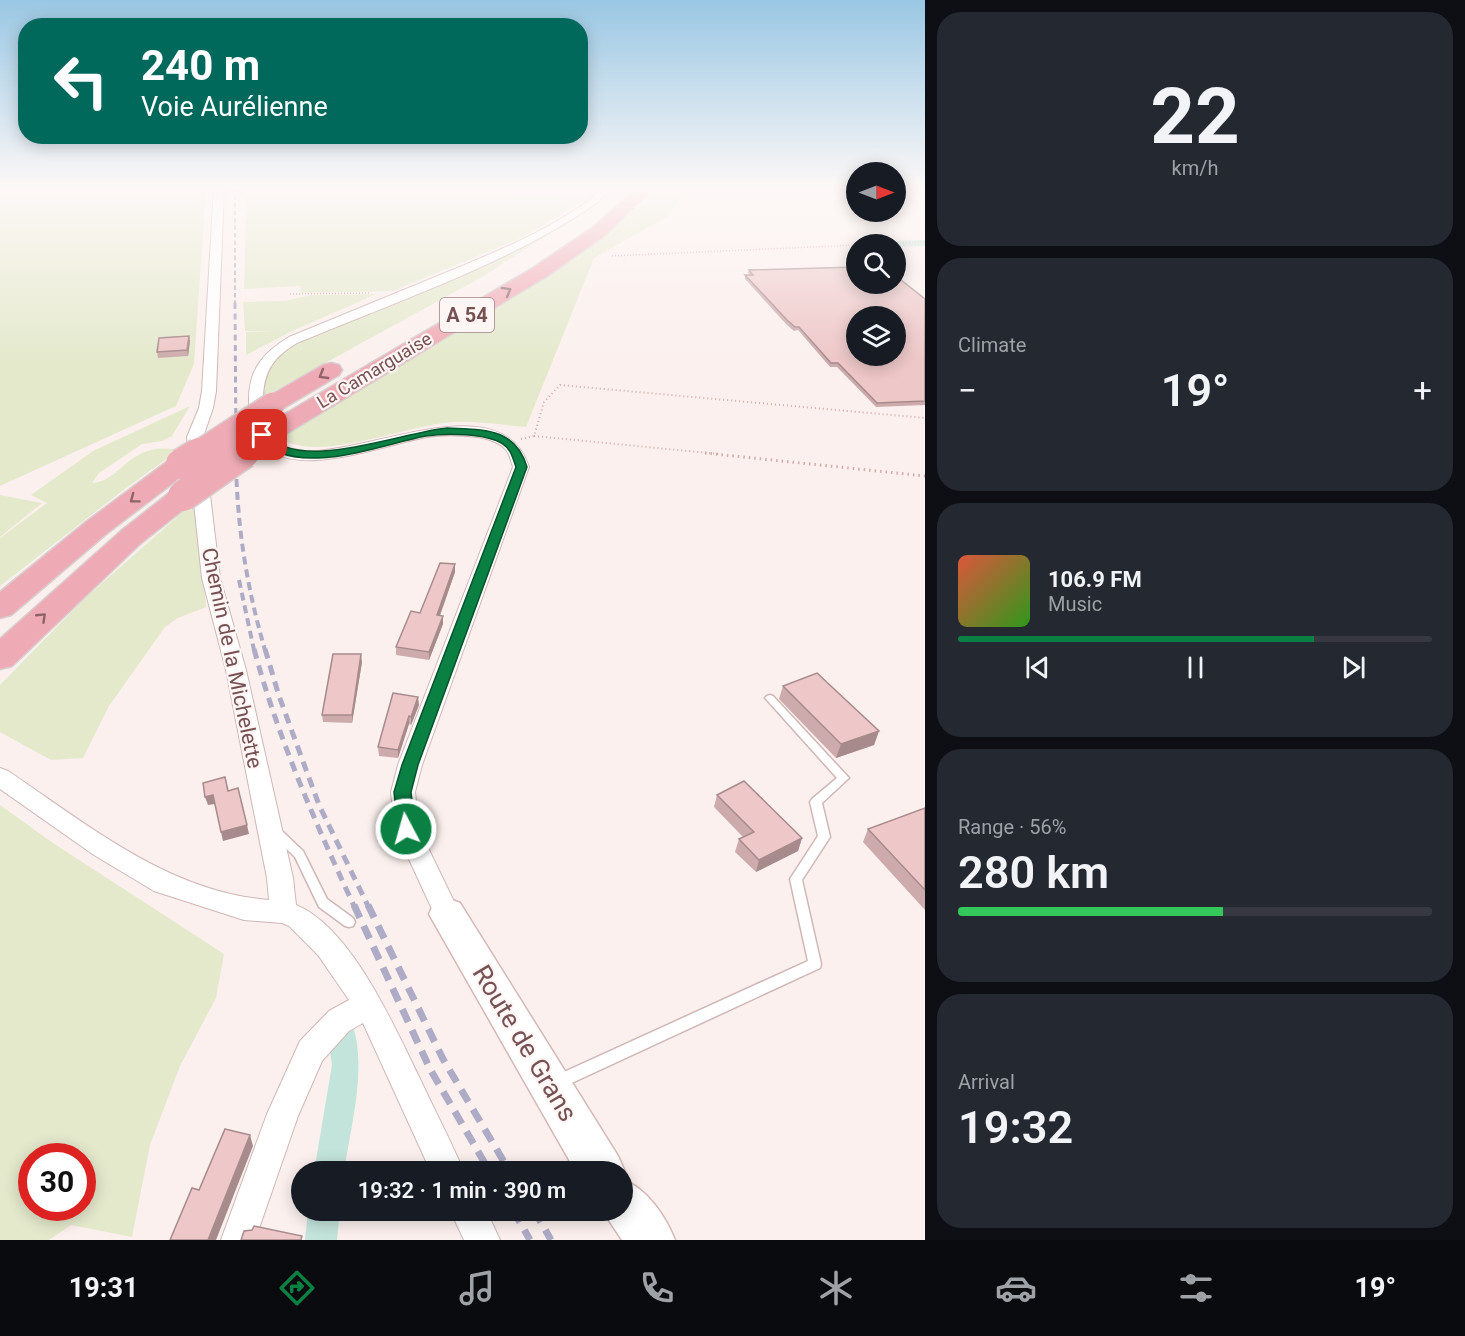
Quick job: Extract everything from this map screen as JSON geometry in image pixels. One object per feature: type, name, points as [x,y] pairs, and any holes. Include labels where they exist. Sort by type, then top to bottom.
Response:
[{"type":"highway","name":"A 54","points":[[455,300],[548,246]]},
{"type":"highway","name":"La Camarguaise","points":[[0,608],[96,528],[180,464],[275,416],[540,272],[578,246]]},
{"type":"highway","name":"La Camarguaise","points":[[0,658],[131,537],[183,496],[275,416],[343,363]]},
{"type":"street","name":"Chemin de la Michelette","points":[[216,246],[209,391],[206,408],[195,437],[211,578],[236,670],[267,822],[291,915]]},
{"type":"street","points":[[447,914],[406,829],[403,792],[414,754],[521,467],[517,452],[507,441],[482,434],[447,431],[427,433],[361,450],[323,455],[298,454],[268,444],[262,435],[256,398],[260,369],[268,357],[293,340],[513,246]]},
{"type":"street","points":[[0,777],[103,848],[163,883],[244,909],[291,915],[328,946],[369,1005],[443,1161]]},
{"type":"street","name":"Route de Grans","points":[[447,914],[595,1161]]},
{"type":"street","points":[[238,1240],[284,1114],[311,1052],[339,1021],[369,1005]]},
{"type":"street","points":[[633,1216],[651,1240]]},
{"type":"street","points":[[472,1221],[483,1240]]},
{"type":"lane","points":[[550,1085],[815,964],[796,879],[824,837],[816,802],[844,778],[770,698]]},
{"type":"lane","points":[[267,822],[299,854],[323,903],[349,922]]},
{"type":"path","points":[[612,256],[837,246]]},
{"type":"path","points":[[291,294],[403,294]]},
{"type":"path","points":[[534,436],[544,402],[560,385],[925,418]]},
{"type":"path","points":[[507,441],[534,436],[604,441],[925,476]]},
{"type":"green space","points":[[0,246],[202,246],[194,364],[176,406],[0,486]]},
{"type":"green space","points":[[245,246],[502,246],[393,291],[301,293],[300,286],[244,289]]},
{"type":"green space","points":[[511,246],[530,246],[482,277],[263,397],[268,368],[290,347]]},
{"type":"green space","points":[[590,246],[615,246],[594,258],[526,427],[452,422],[363,441],[317,447],[296,445],[280,438],[399,364],[420,355],[490,311],[501,307],[500,305],[563,266]]},
{"type":"green space","points":[[377,294],[292,331],[246,355],[246,332],[273,332],[245,331],[243,302],[285,301],[311,295]]},
{"type":"green space","points":[[190,406],[172,436],[162,441],[142,444],[99,473],[92,483],[112,476],[128,462],[148,451],[162,448],[179,450],[126,488],[0,586],[0,538],[47,503],[31,495],[93,451]]},
{"type":"green space","points":[[0,495],[42,503],[0,537]]},
{"type":"green space","points":[[198,501],[206,607],[178,618],[165,627],[109,706],[83,758],[51,760],[0,732],[0,685],[83,600]]},
{"type":"green space","points":[[0,805],[53,843],[224,954],[216,998],[180,1066],[150,1145],[132,1237],[71,1225],[49,1240],[0,1240]]},
{"type":"building","points":[[846,267],[846,294],[906,294],[906,284],[925,299],[925,401],[877,403],[838,363],[831,363],[799,327],[795,327],[787,320],[745,275],[753,275],[749,270]]},
{"type":"building","points":[[189,336],[187,350],[157,352],[159,338]]},
{"type":"building","points":[[440,563],[455,564],[437,615],[443,616],[429,652],[396,647],[411,611],[420,613]]},
{"type":"building","points":[[333,654],[361,654],[352,715],[322,715]]},
{"type":"building","points":[[817,673],[879,731],[841,744],[783,686]]},
{"type":"building","points":[[393,693],[418,697],[398,750],[378,747]]},
{"type":"building","points":[[225,777],[228,791],[238,788],[247,825],[221,832],[213,795],[205,797],[203,783]]},
{"type":"building","points":[[744,781],[802,838],[759,860],[739,839],[754,832],[717,795]]},
{"type":"building","points":[[925,808],[925,890],[868,829]]},
{"type":"building","points":[[225,1129],[250,1135],[208,1240],[170,1240],[192,1188],[199,1190]]},
{"type":"building","points":[[254,1226],[302,1236],[301,1240],[241,1240],[244,1231],[252,1230]]},
{"type":"waterway","points":[[331,1161],[346,1065],[340,1027]]},
{"type":"waterway","points":[[321,1240],[323,1221]]},
{"type":"railway","points":[[235,246],[235,303]]},
{"type":"railway","points":[[235,303],[236,454]]},
{"type":"railway","points":[[236,454],[243,552],[252,601],[265,650]]},
{"type":"railway","points":[[239,580],[254,650]]},
{"type":"railway","points":[[254,649],[274,715],[298,779],[354,906]]},
{"type":"railway","points":[[265,649],[279,696],[319,805],[368,906]]},
{"type":"railway","points":[[354,905],[430,1069],[484,1161]]},
{"type":"railway","points":[[368,905],[443,1059],[503,1161]]},
{"type":"railway","points":[[519,1221],[530,1240]]},
{"type":"railway","points":[[540,1221],[551,1240]]},
{"type":"route","points":[[262,435],[268,444],[298,454],[323,455],[361,450],[427,433],[447,431],[482,434],[507,441],[517,452],[521,467],[410,765],[403,792],[406,829]]}]
